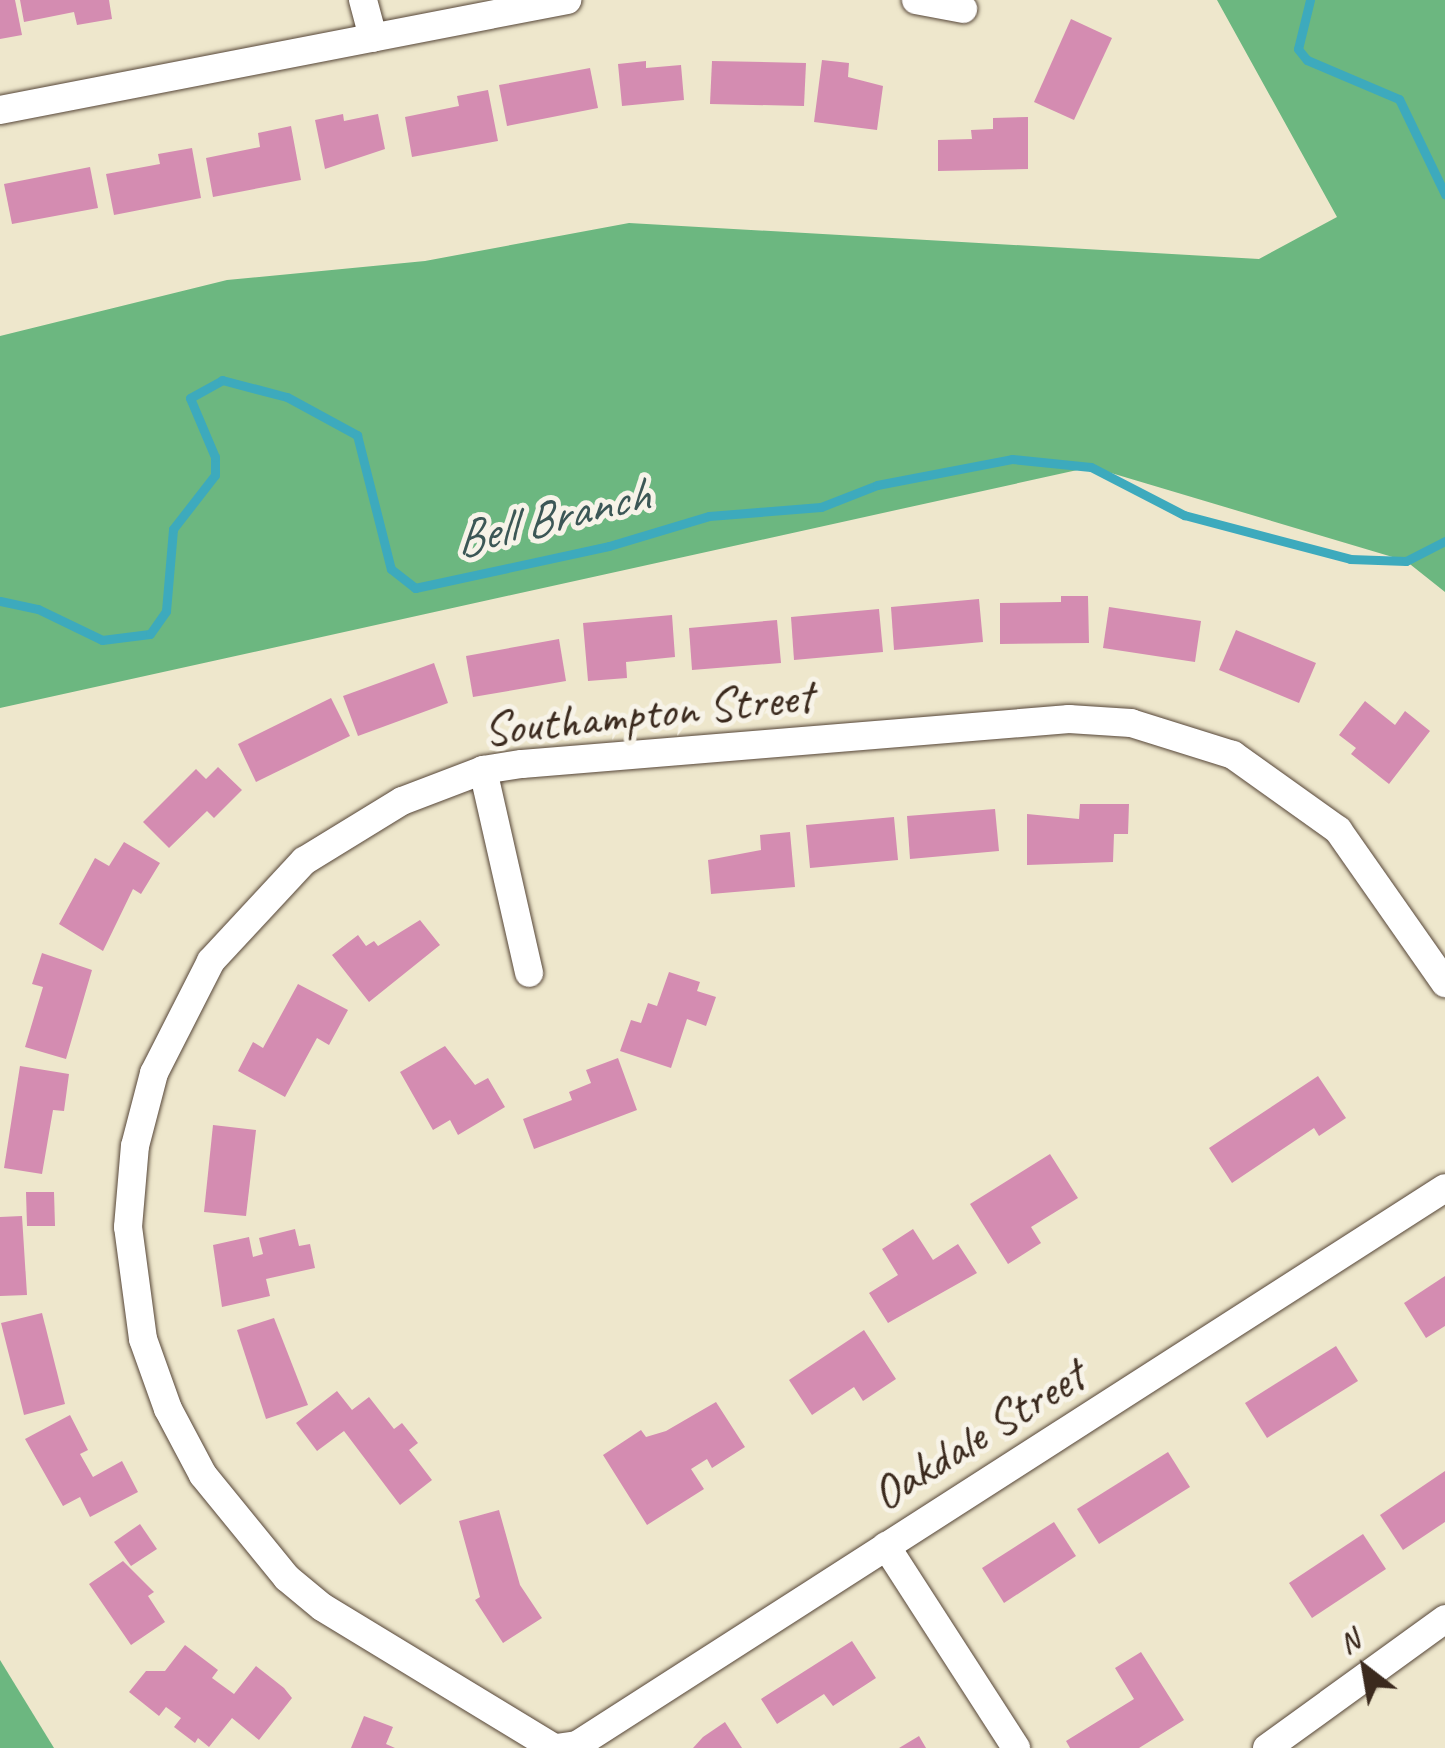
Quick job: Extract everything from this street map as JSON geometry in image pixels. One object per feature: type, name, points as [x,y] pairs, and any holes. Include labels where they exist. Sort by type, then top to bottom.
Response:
[{"type":"street","points":[[363,0],[373,38]]},
{"type":"street","points":[[0,110],[567,0]]},
{"type":"street","points":[[916,0],[963,9]]},
{"type":"street","name":"Southampton Street","points":[[555,1748],[322,1607],[256,1546],[203,1475],[168,1409],[143,1338],[130,1265],[130,1183],[143,1109],[173,1026],[211,961],[267,894],[331,840],[402,801],[483,770],[1069,719],[1162,729],[1233,756],[1338,830],[1445,984]]},
{"type":"street","points":[[483,770],[529,973]]},
{"type":"street","name":"Oakdale Street","points":[[555,1748],[576,1745],[1445,1188]]},
{"type":"street","points":[[886,1546],[1016,1748]]},
{"type":"street","points":[[1267,1748],[1438,1634]]},
{"type":"green space","points":[[1217,0],[1445,0],[1445,592],[1406,561],[1091,467],[0,708],[0,336],[227,280],[425,261],[629,223],[1259,259],[1337,217]]},
{"type":"green space","points":[[0,1660],[54,1748],[0,1748]]},
{"type":"building","points":[[0,0],[15,0],[22,35],[0,39]]},
{"type":"building","points":[[20,0],[109,0],[112,19],[77,25],[74,12],[24,22]]},
{"type":"building","points":[[1071,19],[1112,38],[1074,120],[1034,102]]},
{"type":"building","points":[[822,60],[849,63],[848,77],[883,86],[877,130],[814,122]]},
{"type":"building","points":[[646,61],[646,68],[681,65],[684,100],[622,106],[618,64]]},
{"type":"building","points":[[712,61],[806,63],[804,106],[710,104]]},
{"type":"building","points":[[590,68],[598,108],[507,126],[499,85]]},
{"type":"building","points":[[488,90],[498,141],[412,157],[405,117],[459,106],[457,96]]},
{"type":"building","points":[[343,114],[344,121],[378,114],[385,149],[325,169],[315,120]]},
{"type":"building","points":[[1028,117],[1028,169],[938,171],[938,140],[972,139],[971,130],[993,129],[993,118]]},
{"type":"building","points":[[291,126],[301,180],[213,197],[206,158],[260,147],[258,133]]},
{"type":"building","points":[[192,148],[201,198],[114,215],[106,174],[160,164],[158,154]]},
{"type":"building","points":[[90,167],[98,208],[12,224],[4,184]]},
{"type":"building","points":[[1061,596],[1088,596],[1089,643],[1000,644],[1000,603],[1061,602]]},
{"type":"building","points":[[979,599],[983,642],[894,650],[891,607]]},
{"type":"building","points":[[1109,607],[1201,621],[1195,662],[1103,648]]},
{"type":"building","points":[[879,609],[883,652],[794,660],[791,617]]},
{"type":"building","points":[[672,615],[675,657],[626,662],[627,678],[588,681],[583,623]]},
{"type":"building","points":[[777,620],[781,663],[692,670],[689,628]]},
{"type":"building","points":[[1236,630],[1316,663],[1299,703],[1219,670]]},
{"type":"building","points":[[559,639],[566,681],[473,697],[466,656]]},
{"type":"building","points":[[434,663],[448,703],[358,736],[343,696]]},
{"type":"building","points":[[331,698],[350,736],[256,782],[238,744]]},
{"type":"building","points":[[1365,701],[1395,725],[1405,711],[1430,731],[1389,784],[1351,754],[1356,748],[1339,735]]},
{"type":"building","points":[[218,767],[242,790],[214,818],[207,811],[169,848],[143,822],[196,769],[206,779]]},
{"type":"building","points":[[1080,804],[1129,804],[1128,834],[1114,834],[1113,862],[1027,865],[1027,814],[1079,819]]},
{"type":"building","points":[[995,809],[999,851],[910,859],[907,816]]},
{"type":"building","points":[[894,817],[898,860],[810,868],[806,825]]},
{"type":"building","points":[[790,832],[795,887],[711,894],[708,860],[761,850],[760,835]]},
{"type":"building","points":[[124,842],[160,863],[141,894],[133,889],[103,951],[59,924],[95,858],[109,866]]},
{"type":"building","points":[[420,920],[440,945],[369,1002],[332,955],[358,935],[366,946],[374,941],[378,946]]},
{"type":"building","points":[[42,953],[92,970],[66,1059],[25,1047],[43,987],[32,984]]},
{"type":"building","points":[[669,972],[700,982],[697,991],[716,997],[706,1026],[687,1019],[671,1068],[620,1051],[631,1020],[641,1023],[648,1003],[657,1006]]},
{"type":"building","points":[[298,984],[348,1010],[329,1045],[317,1038],[285,1097],[238,1071],[253,1042],[263,1048]]},
{"type":"building","points":[[445,1046],[475,1085],[488,1078],[505,1107],[458,1135],[450,1120],[433,1130],[400,1072]]},
{"type":"building","points":[[618,1058],[637,1110],[534,1149],[523,1119],[572,1100],[569,1092],[591,1083],[586,1070]]},
{"type":"building","points":[[20,1066],[69,1074],[64,1111],[53,1110],[42,1174],[4,1168]]},
{"type":"building","points":[[1318,1076],[1346,1118],[1319,1136],[1314,1128],[1232,1183],[1209,1148]]},
{"type":"building","points":[[213,1125],[256,1130],[246,1216],[204,1212]]},
{"type":"building","points":[[1050,1154],[1078,1198],[1031,1227],[1041,1243],[1008,1264],[970,1204]]},
{"type":"building","points":[[26,1192],[54,1192],[55,1226],[27,1226]]},
{"type":"building","points":[[22,1216],[27,1295],[0,1296],[0,1217]]},
{"type":"building","points":[[295,1229],[299,1246],[310,1244],[315,1268],[266,1279],[270,1296],[222,1307],[213,1245],[249,1237],[253,1257],[263,1254],[259,1238]]},
{"type":"building","points":[[913,1229],[933,1260],[958,1244],[977,1273],[888,1323],[869,1293],[898,1275],[882,1249]]},
{"type":"building","points":[[1445,1276],[1445,1326],[1426,1338],[1404,1303]]},
{"type":"building","points":[[42,1313],[65,1404],[24,1415],[1,1323]]},
{"type":"building","points":[[274,1318],[308,1405],[266,1419],[237,1330]]},
{"type":"building","points":[[864,1330],[896,1379],[863,1401],[854,1387],[812,1415],[789,1380]]},
{"type":"building","points":[[1336,1346],[1358,1381],[1267,1438],[1245,1403]]},
{"type":"building","points":[[337,1391],[352,1410],[369,1397],[394,1429],[402,1423],[418,1443],[409,1450],[432,1480],[400,1505],[344,1431],[317,1451],[296,1423]]},
{"type":"building","points":[[716,1402],[745,1447],[712,1468],[707,1459],[691,1469],[704,1489],[647,1525],[603,1455],[641,1430],[646,1437],[666,1431]]},
{"type":"building","points":[[70,1415],[88,1450],[80,1454],[93,1477],[122,1461],[138,1492],[90,1517],[80,1497],[63,1506],[25,1439]]},
{"type":"building","points":[[1168,1452],[1190,1487],[1099,1544],[1077,1509]]},
{"type":"building","points":[[1445,1471],[1445,1522],[1403,1550],[1380,1515]]},
{"type":"building","points":[[499,1510],[520,1585],[542,1618],[503,1643],[475,1600],[480,1597],[459,1521]]},
{"type":"building","points":[[1054,1522],[1076,1556],[1004,1603],[982,1568]]},
{"type":"building","points":[[140,1524],[157,1549],[131,1566],[114,1542]]},
{"type":"building","points":[[1363,1534],[1386,1569],[1312,1618],[1289,1583]]},
{"type":"building","points":[[123,1561],[154,1592],[148,1596],[165,1622],[131,1645],[89,1584]]},
{"type":"building","points":[[852,1641],[876,1678],[833,1706],[824,1694],[777,1724],[761,1699]]},
{"type":"building","points":[[185,1645],[218,1670],[212,1678],[234,1694],[256,1666],[292,1698],[259,1740],[232,1718],[209,1747],[198,1738],[195,1743],[174,1727],[181,1718],[166,1707],[159,1716],[129,1692],[146,1671],[165,1671]]},
{"type":"building","points":[[1141,1652],[1184,1720],[1139,1748],[1070,1748],[1066,1741],[1134,1699],[1115,1668]]},
{"type":"building","points":[[364,1716],[393,1727],[386,1744],[395,1748],[351,1748]]},
{"type":"building","points":[[725,1722],[742,1748],[693,1748],[703,1737]]},
{"type":"building","points":[[919,1736],[926,1748],[899,1748]]},
{"type":"waterway","points":[[1310,0],[1298,49],[1307,60],[1399,99],[1445,194]]},
{"type":"waterway","name":"Bell Branch","points":[[0,601],[38,609],[102,640],[150,634],[166,611],[173,529],[215,475],[215,457],[190,398],[222,380],[287,397],[357,435],[391,569],[415,588],[609,546],[709,516],[821,507],[877,485],[1012,459],[1091,467],[1184,515],[1350,559],[1406,561],[1445,541]]}]
